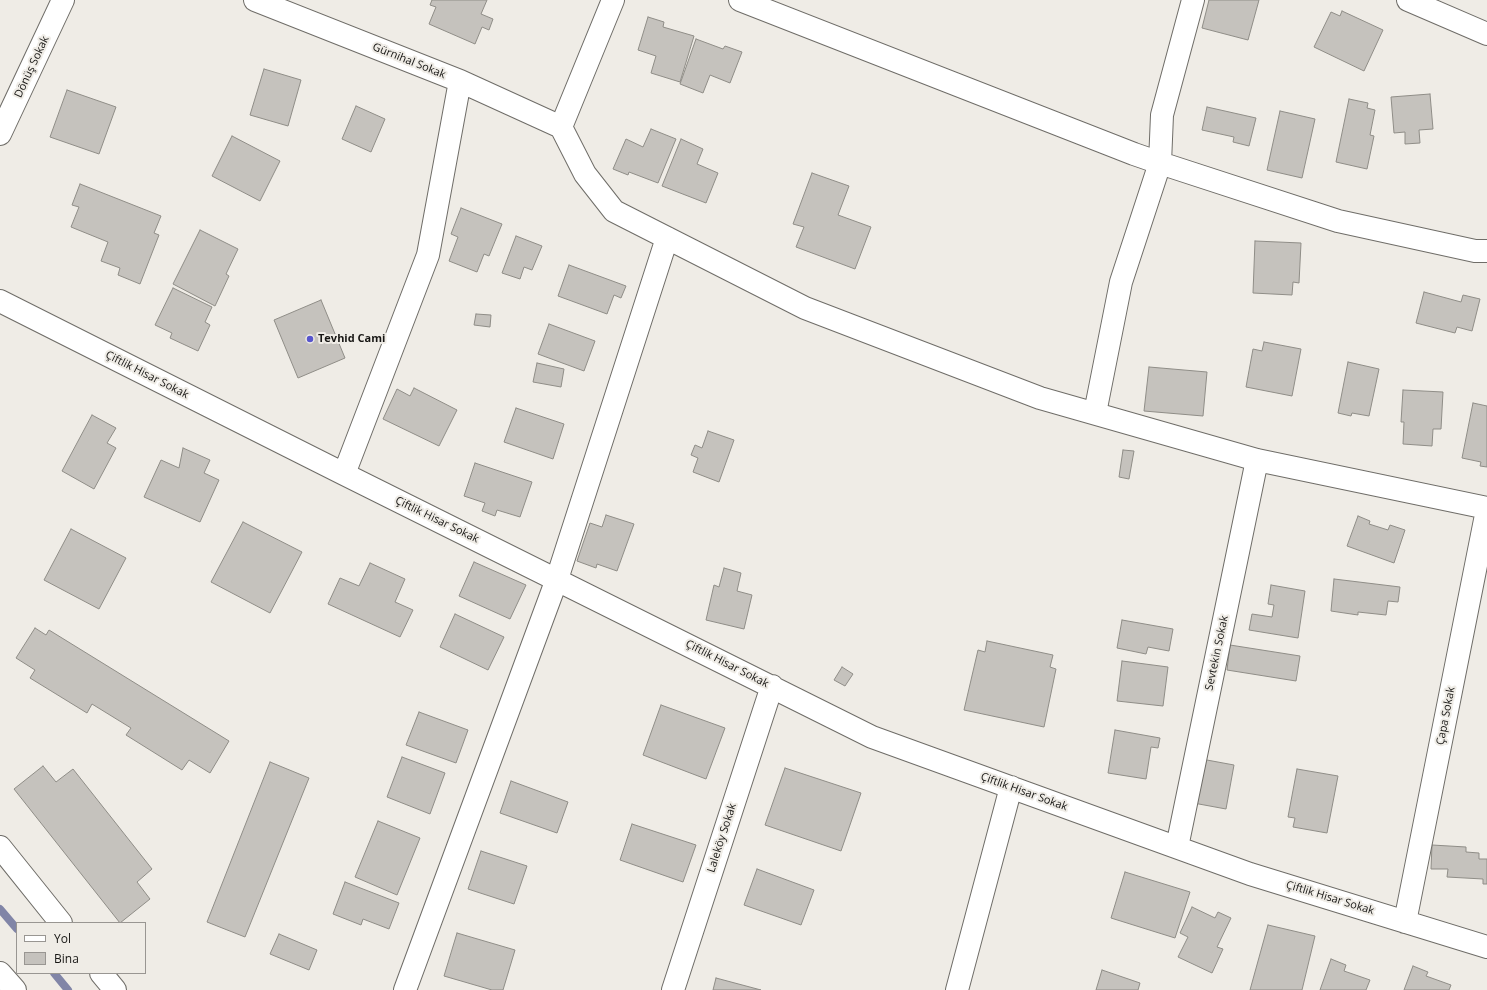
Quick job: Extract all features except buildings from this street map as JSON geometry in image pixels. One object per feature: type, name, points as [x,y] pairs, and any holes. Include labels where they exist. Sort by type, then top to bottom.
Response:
[{"type":"street","name":"Dönüş Sokak","points":[[0,134],[63,0]]},
{"type":"street","points":[[613,0],[561,127],[585,174],[614,211],[805,308],[1040,398],[1257,460],[1487,509]]},
{"type":"street","points":[[740,0],[1160,163],[1338,221],[1475,251],[1487,250]]},
{"type":"street","points":[[1095,413],[1121,282],[1160,163],[1162,115],[1193,0]]},
{"type":"street","points":[[1408,0],[1487,34]]},
{"type":"street","name":"Gürnihal Sokak","points":[[263,1],[460,81],[561,127]]},
{"type":"street","points":[[344,474],[428,255],[460,81]]},
{"type":"street","points":[[405,990],[557,579],[667,238]]},
{"type":"street","name":"Çiftlik Hisar Sokak","points":[[0,300],[344,474],[872,737],[1250,874],[1487,947]]},
{"type":"street","name":"Sevtekin Sokak","points":[[1177,847],[1257,460]]},
{"type":"street","name":"Çapa Sokak","points":[[1405,922],[1487,509]]},
{"type":"street","name":"Laleköy Sokak","points":[[673,990],[772,686]]},
{"type":"street","points":[[957,990],[1011,787]]},
{"type":"street","points":[[0,847],[60,922]]},
{"type":"street","points":[[0,973],[15,990]]},
{"type":"street","points":[[102,974],[115,990]]},
{"type":"waterway","points":[[0,909],[16,928]]},
{"type":"waterway","points":[[55,974],[68,990]]},
{"type":"place","name":"Tevhid Cami","points":[[310,339]]}]
